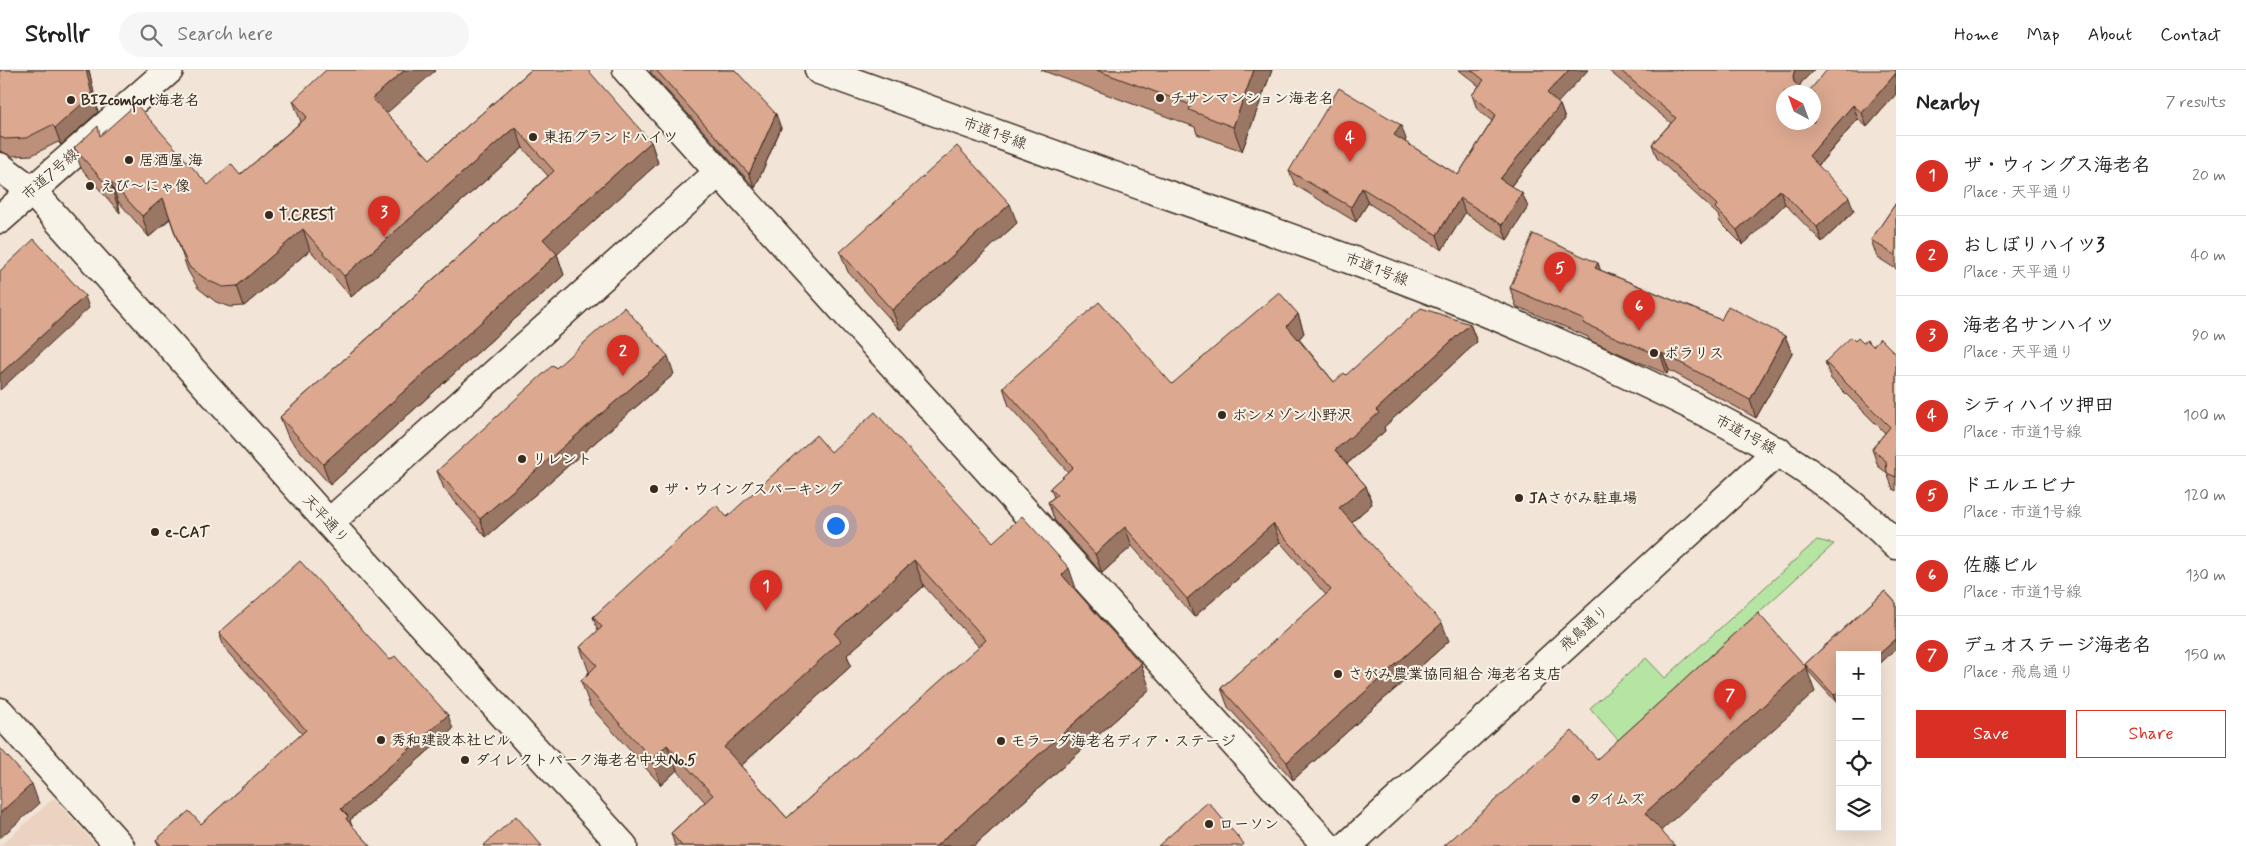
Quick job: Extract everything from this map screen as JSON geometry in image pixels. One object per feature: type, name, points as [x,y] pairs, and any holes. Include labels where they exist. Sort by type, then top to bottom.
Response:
[{"type":"street","name":"市道7号線","points":[[0,219],[169,70]]},
{"type":"street","points":[[627,70],[1327,846]]},
{"type":"street","name":"市道1号線","points":[[819,70],[1347,257],[1518,324],[1657,388],[1778,451],[1826,483],[1874,522],[1896,545]]},
{"type":"street","name":"天平通り","points":[[0,168],[31,190],[328,522],[623,846]]},
{"type":"street","points":[[328,522],[719,172]]},
{"type":"street","name":"飛鳥通り","points":[[1347,846],[1778,451]]},
{"type":"street","points":[[0,712],[120,846]]},
{"type":"shaded area","points":[[54,798],[97,846],[0,846]]},
{"type":"green space","points":[[1817,540],[1834,544],[1618,740],[1590,708],[1646,658],[1665,678]]},
{"type":"building","points":[[0,70],[86,70],[92,95],[55,128],[52,125],[26,138],[5,139],[0,137]]},
{"type":"building","points":[[326,70],[405,70],[372,98],[430,159],[531,70],[588,70],[651,142],[543,239],[557,254],[323,464],[280,417],[554,171],[515,127],[344,276],[303,229],[237,286],[223,287],[209,281],[190,268],[181,250],[163,198],[142,216],[110,181],[113,192],[74,148],[98,126],[100,136],[136,104],[208,185],[231,164],[240,175],[307,117],[293,101]]},
{"type":"building","points":[[656,70],[735,70],[776,114],[749,174]]},
{"type":"building","points":[[1096,70],[1254,70],[1233,127],[1189,110],[1191,105]]},
{"type":"building","points":[[1471,70],[1569,70],[1547,93],[1560,105],[1500,179],[1522,193],[1502,225],[1460,198],[1437,235],[1362,188],[1351,207],[1289,171],[1339,88],[1401,125],[1394,135],[1458,175],[1496,115],[1472,95],[1484,80]]},
{"type":"building","points":[[1620,70],[1795,70],[1793,76],[1794,82],[1797,85],[1776,85],[1776,130],[1821,130],[1821,85],[1814,85],[1827,70],[1896,70],[1896,73],[1862,113],[1853,105],[1809,156],[1849,197],[1817,227],[1780,190],[1737,230],[1715,208],[1717,205],[1652,144],[1676,118]]},
{"type":"building","points":[[957,146],[1010,204],[892,310],[840,252]]},
{"type":"building","points":[[1896,203],[1896,256],[1871,240]]},
{"type":"building","points":[[1533,234],[1598,263],[1595,268],[1721,320],[1728,306],[1785,336],[1750,400],[1662,353],[1661,356],[1619,339],[1583,323],[1584,320],[1510,288]]},
{"type":"building","points":[[34,239],[85,296],[0,374],[0,271]]},
{"type":"building","points":[[1279,292],[1298,314],[1287,326],[1334,382],[1344,373],[1346,375],[1421,308],[1470,324],[1376,410],[1379,413],[1335,450],[1366,486],[1339,508],[1442,623],[1287,762],[1221,688],[1331,590],[1273,524],[1187,599],[1125,527],[1095,554],[1048,502],[1057,495],[1050,488],[1073,467],[1003,387],[1099,302],[1172,384]]},
{"type":"building","points":[[624,307],[668,356],[480,519],[437,471],[553,365],[556,368]]},
{"type":"building","points":[[1851,337],[1855,341],[1858,338],[1863,343],[1867,340],[1873,346],[1880,338],[1896,354],[1896,477],[1887,473],[1886,461],[1872,449],[1890,427],[1825,362]]},
{"type":"building","points":[[875,412],[993,542],[1022,516],[1069,568],[1062,575],[1141,664],[936,846],[682,846],[671,833],[713,795],[667,745],[652,759],[581,681],[597,665],[580,647],[602,627],[593,617],[716,505],[727,517],[816,435],[831,452]],"holes":[[[914,560],[986,640],[787,818],[724,747],[841,641],[834,633]]]},
{"type":"building","points":[[300,561],[390,660],[395,656],[448,715],[341,809],[348,816],[346,819],[371,846],[162,846],[156,840],[189,811],[201,824],[306,730],[219,633]]},
{"type":"building","points":[[1885,591],[1896,603],[1896,639],[1881,652],[1836,651],[1836,693],[1834,695],[1805,664]]},
{"type":"building","points":[[1758,613],[1806,667],[1645,813],[1675,846],[1444,846],[1572,731],[1597,759]]},
{"type":"building","points":[[0,748],[32,784],[0,813]]},
{"type":"building","name":"ローソン","points":[[1208,802],[1244,844],[1242,846],[1158,846]]},
{"type":"building","points":[[516,816],[542,846],[483,846]]},
{"type":"place","name":"チサンマンション海老名","points":[[1160,98]]},
{"type":"place","name":"BIZcomfort海老名","points":[[71,100]]},
{"type":"place","name":"東拓グランドハイツ","points":[[533,137]]},
{"type":"place","name":"居酒屋 海","points":[[129,160]]},
{"type":"place","name":"シティハイツ押田","points":[[1350,162]]},
{"type":"place","name":"えび～にゃ像","points":[[90,186]]},
{"type":"place","name":"T.CREST","points":[[269,215]]},
{"type":"place","name":"海老名サンハイツ","points":[[384,237]]},
{"type":"place","name":"ドエルエビナ","points":[[1560,293]]},
{"type":"place","name":"佐藤ビル","points":[[1639,331]]},
{"type":"place","name":"ポラリス","points":[[1654,353]]},
{"type":"place","name":"おしぼりハイツ3","points":[[623,376]]},
{"type":"place","name":"ボンメゾン小野沢","points":[[1222,415]]},
{"type":"place","name":"リレント","points":[[522,459]]},
{"type":"place","name":"ザ・ウイングスパーキング","points":[[654,489]]},
{"type":"place","name":"JAさがみ駐車場","points":[[1519,498]]},
{"type":"place","name":"e-CAT","points":[[155,532]]},
{"type":"place","name":"ザ・ウィングス海老名","points":[[766,611]]},
{"type":"place","name":"さがみ農業協同組合 海老名支店","points":[[1338,674]]},
{"type":"place","name":"デュオステージ海老名","points":[[1730,720]]},
{"type":"place","name":"秀和建設本社ビル","points":[[381,740]]},
{"type":"place","name":"モラーダ海老名ディア・ステージ","points":[[1001,741]]},
{"type":"place","name":"ダイレクトパーク海老名中央No.5","points":[[465,760]]},
{"type":"place","name":"タイムズ","points":[[1576,799]]},
{"type":"place","name":"ローソン","points":[[1209,824]]}]
